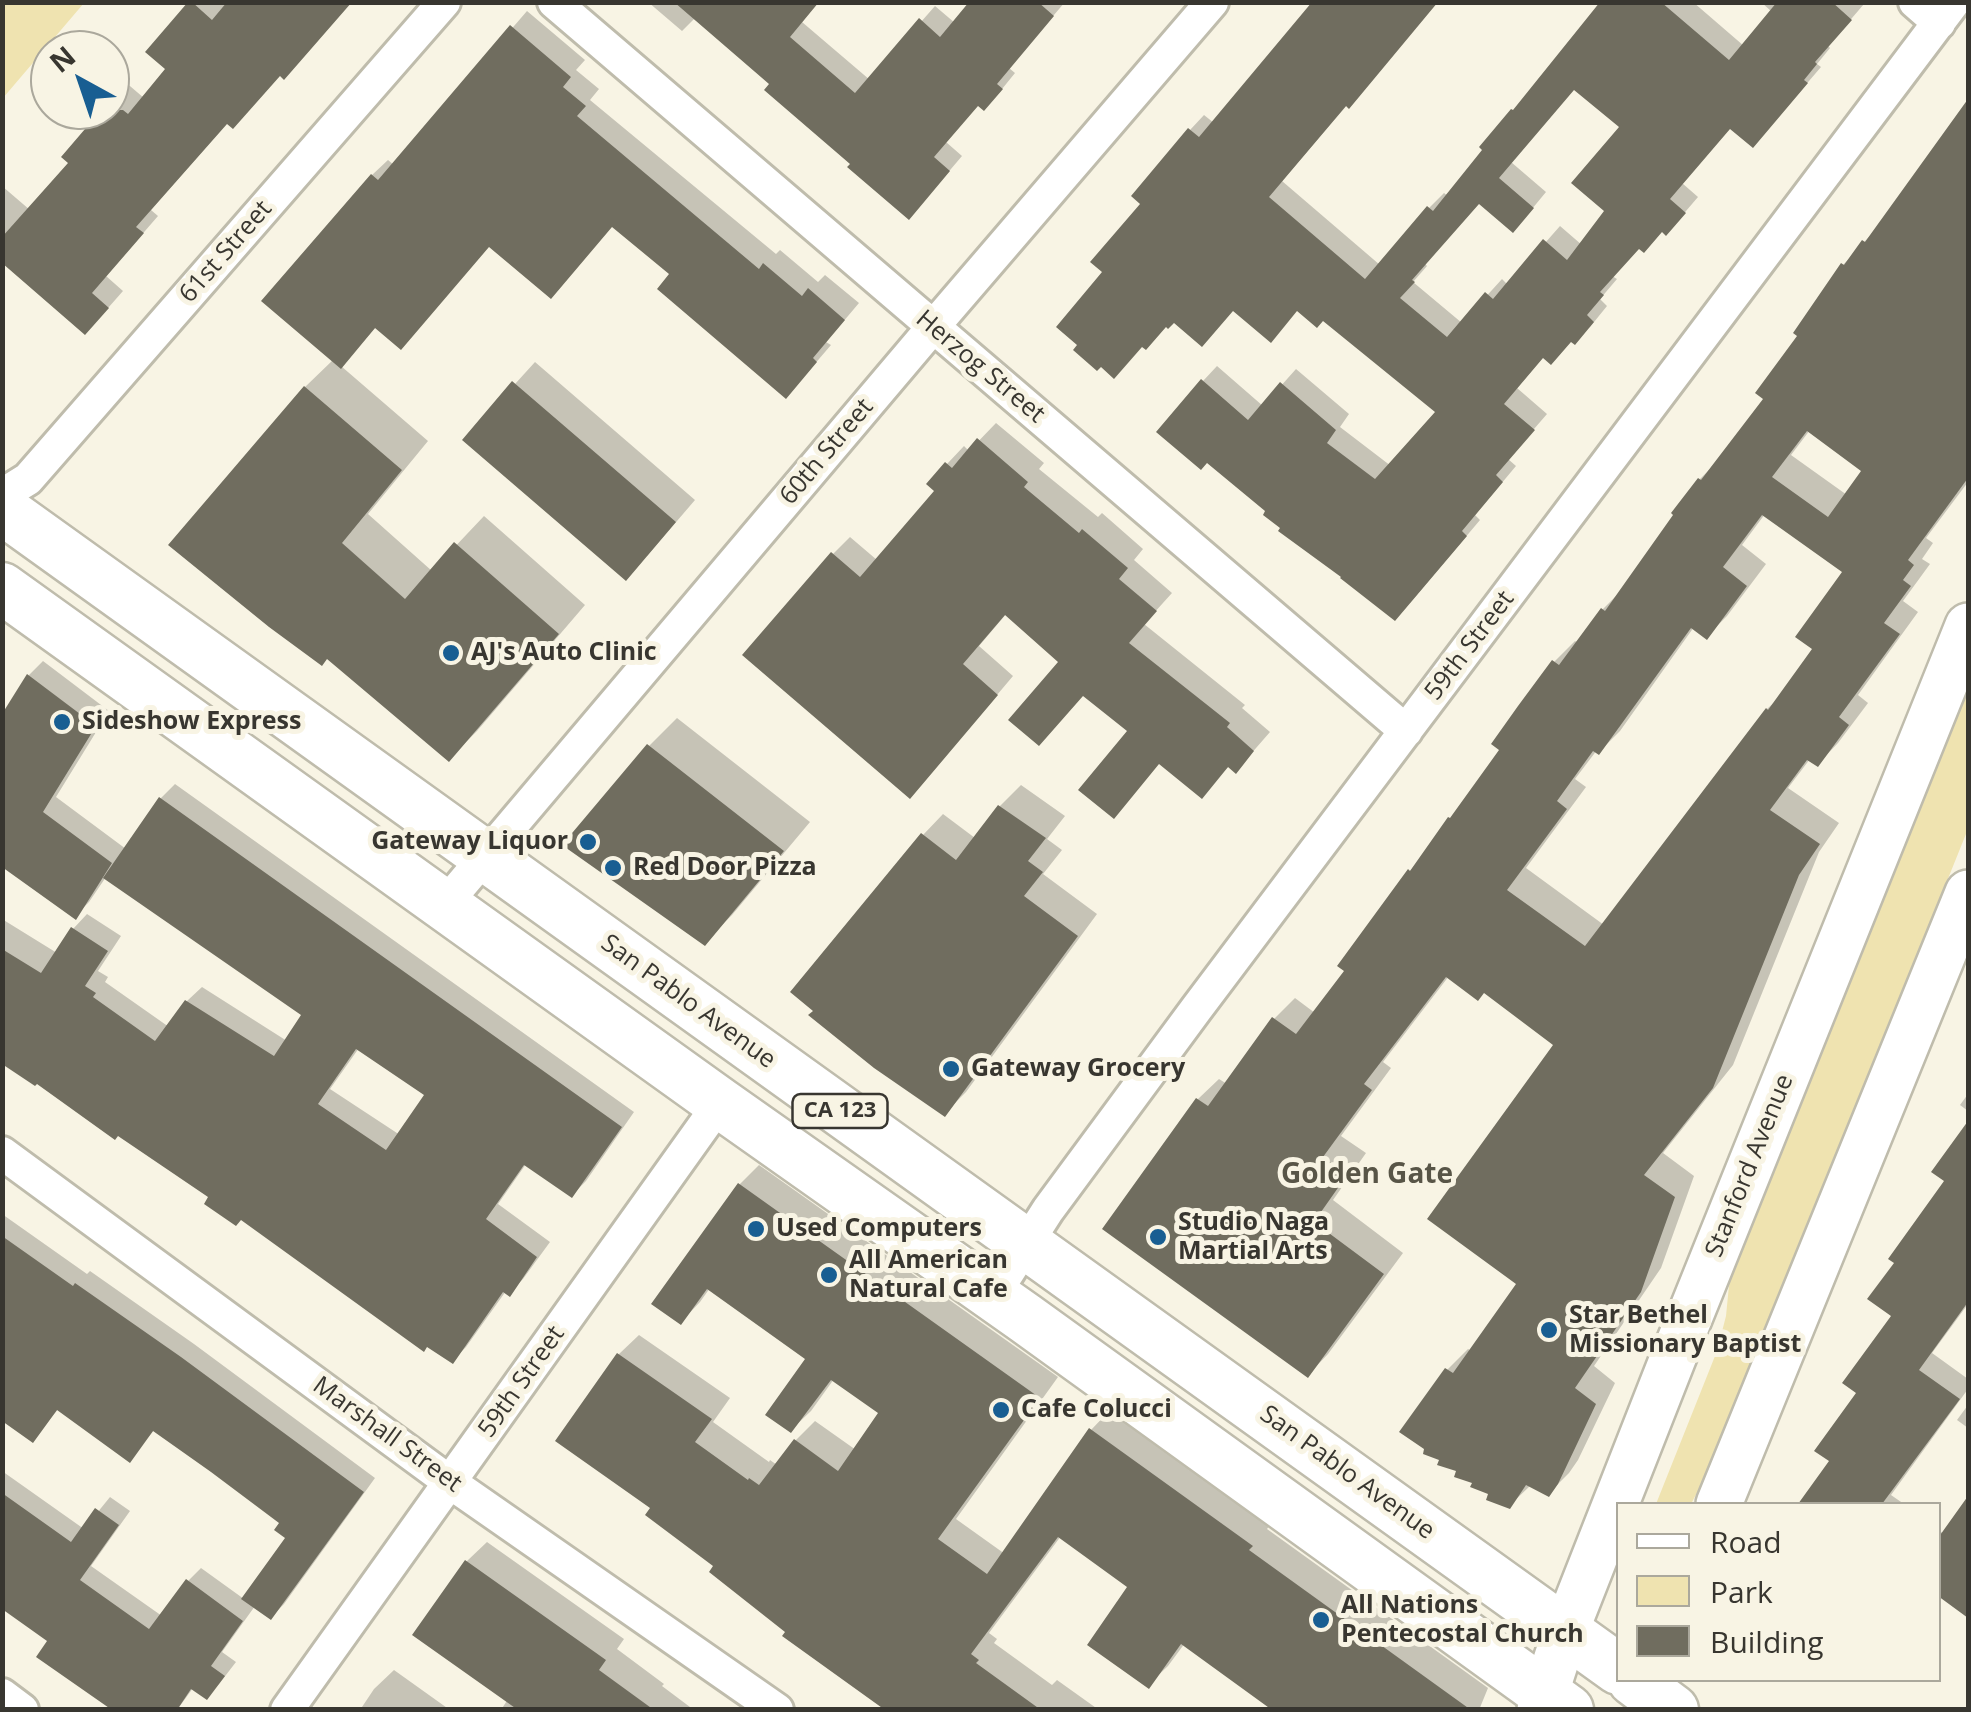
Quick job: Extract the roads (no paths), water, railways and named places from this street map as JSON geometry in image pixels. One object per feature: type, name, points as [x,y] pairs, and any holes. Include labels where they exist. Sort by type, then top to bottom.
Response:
[{"type":"main road","name":"San Pablo Avenue","points":[[2,509],[1616,1669]]},
{"type":"main road","name":"CA 123","points":[[2,588],[993,1296],[1551,1704]]},
{"type":"main road","name":"Stanford Avenue","points":[[1616,1502],[1968,626]]},
{"type":"main road","points":[[1721,1502],[1968,894]]},
{"type":"main road","name":"Stanford Avenue","points":[[1551,1704],[1566,1630],[1616,1503]]},
{"type":"street","name":"61st Street","points":[[2,495],[28,479],[444,2]]},
{"type":"street","name":"Herzog Street","points":[[554,2],[1406,731]]},
{"type":"street","name":"60th Street","points":[[445,904],[932,326],[1212,2]]},
{"type":"street","name":"59th Street","points":[[993,1296],[1048,1210],[1406,731],[1936,9]]},
{"type":"street","name":"59th Street","points":[[287,1710],[720,1103]]},
{"type":"street","name":"Marshall Street","points":[[2,1153],[451,1483],[776,1710]]},
{"type":"street","points":[[2,1696],[22,1710]]},
{"type":"place","name":"AJ's Auto Clinic","points":[[451,653]]},
{"type":"place","name":"Sideshow Express","points":[[62,722]]},
{"type":"place","name":"Gateway Liquor","points":[[588,842]]},
{"type":"place","name":"Red Door Pizza","points":[[613,868]]},
{"type":"place","name":"Gateway Grocery","points":[[951,1069]]},
{"type":"place","name":"Used Computers","points":[[756,1229]]},
{"type":"place","name":"Studio Naga Martial Arts","points":[[1158,1237]]},
{"type":"place","name":"All American Natural Cafe","points":[[829,1275]]},
{"type":"place","name":"Star Bethel Missionary Baptist","points":[[1549,1330]]},
{"type":"place","name":"Cafe Colucci","points":[[1001,1410]]},
{"type":"place","name":"All Nations Pentecostal Church","points":[[1321,1620]]},
{"type":"district","name":"Golden Gate","points":[[1367,1175]]}]
